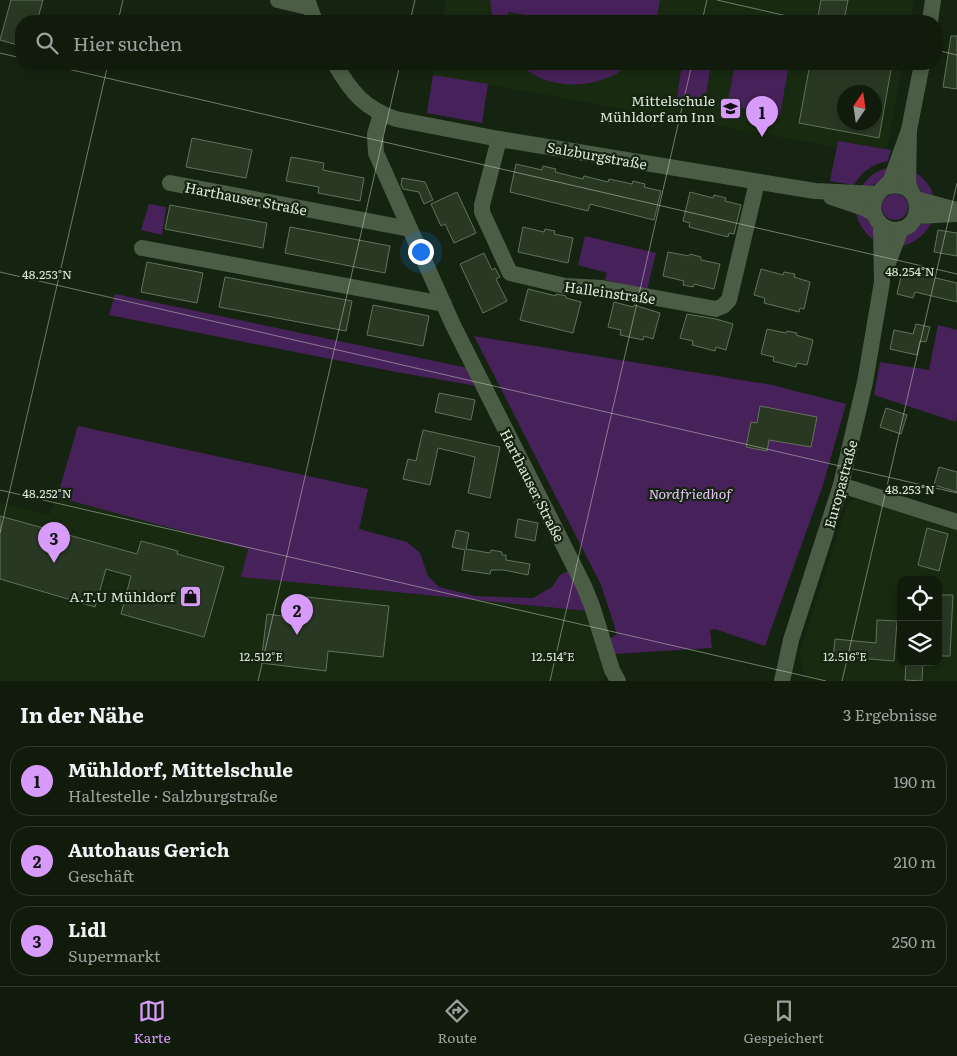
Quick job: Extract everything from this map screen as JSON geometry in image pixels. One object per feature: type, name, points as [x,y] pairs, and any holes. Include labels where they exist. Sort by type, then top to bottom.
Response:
[{"type":"street","points":[[278,0],[303,6],[308,2],[313,15]]},
{"type":"street","points":[[931,15],[933,0]]},
{"type":"street","points":[[339,70],[360,100],[380,114]]},
{"type":"street","points":[[909,130],[908,183],[917,211],[910,224],[902,229],[891,229],[877,219],[873,204],[891,180],[909,130],[921,70]]},
{"type":"street","name":"Salzburgstraße","points":[[380,114],[500,139],[815,191],[882,190]]},
{"type":"street","name":"Harthauser Straße","points":[[380,114],[374,143],[376,153],[444,304],[516,453],[584,586],[592,606],[613,677]]},
{"type":"street","name":"Halleinstraße","points":[[500,139],[482,212],[510,273],[565,286],[580,285],[602,288],[716,309],[723,306],[729,300],[757,182]]},
{"type":"street","name":"Harthauser Straße","points":[[170,183],[410,229]]},
{"type":"street","points":[[882,190],[896,185],[913,195],[957,210]]},
{"type":"street","name":"Salzburgstraße","points":[[815,191],[864,208],[877,219]]},
{"type":"street","points":[[916,216],[957,214]]},
{"type":"street","name":"Europastraße","points":[[877,219],[882,282]]},
{"type":"street","name":"Europastraße","points":[[782,681],[791,640],[841,485],[865,382],[882,282],[902,229]]},
{"type":"street","points":[[142,248],[444,304]]},
{"type":"street","points":[[841,485],[957,522]]},
{"type":"shaded area","points":[[446,0],[914,0],[911,15],[444,15]]},
{"type":"shaded area","name":"Mittelschule Mühldorf am Inn","points":[[434,70],[901,70],[887,149],[838,141],[837,147],[433,75]]},
{"type":"shaded area","points":[[57,497],[248,549],[241,577],[588,611],[600,650],[605,674],[603,681],[0,681],[0,502],[49,515]]},
{"type":"shaded area","points":[[863,499],[957,527],[957,681],[819,681],[808,677],[802,668],[800,652],[846,509],[853,500]]},
{"type":"green space","points":[[490,0],[660,0],[657,15],[527,15],[508,12],[509,15],[492,15]]},
{"type":"green space","points":[[527,70],[621,70],[609,77],[586,84],[561,84],[538,77]]},
{"type":"green space","points":[[681,70],[710,70],[705,101],[677,97]]},
{"type":"green space","points":[[734,70],[788,70],[780,115],[727,105]]},
{"type":"green space","points":[[433,75],[488,84],[482,123],[427,113]]},
{"type":"green space","points":[[838,141],[891,150],[888,161],[868,169],[854,185],[830,181]]},
{"type":"green space","points":[[891,167],[879,182],[860,189],[873,174]]},
{"type":"green space","points":[[913,171],[927,183],[934,200],[919,188],[913,176]]},
{"type":"green space","points":[[895,194],[904,198],[908,207],[904,216],[895,220],[886,216],[882,207],[886,198]]},
{"type":"green space","points":[[149,204],[166,207],[162,235],[141,230]]},
{"type":"green space","points":[[855,210],[864,216],[870,224],[875,232],[878,243],[863,229]]},
{"type":"green space","points":[[933,220],[927,230],[919,237],[900,247],[914,229],[922,223]]},
{"type":"green space","points":[[585,236],[656,253],[647,290],[605,280],[607,273],[578,265]]},
{"type":"green space","points":[[115,294],[468,368],[477,386],[396,372],[109,315]]},
{"type":"green space","points":[[938,325],[957,330],[956,422],[874,395],[880,362],[929,370]]},
{"type":"green space","name":"Nordfriedhof","points":[[474,336],[772,385],[846,404],[823,485],[765,646],[715,629],[710,630],[712,648],[614,654],[608,640],[617,634],[601,585]]},
{"type":"green space","points":[[78,426],[368,489],[359,529],[407,542],[420,553],[428,576],[439,587],[475,596],[533,598],[552,587],[560,575],[572,569],[588,611],[241,577],[248,549],[57,497]]},
{"type":"building","points":[[11,0],[43,0],[39,15],[15,15],[15,44],[0,40]]},
{"type":"building","points":[[821,0],[848,0],[845,15],[818,15]]},
{"type":"building","points":[[951,36],[957,36],[957,89],[943,87]]},
{"type":"building","points":[[809,70],[891,70],[882,121],[882,85],[837,85],[837,130],[880,130],[879,138],[799,123]]},
{"type":"building","points":[[192,138],[252,150],[246,178],[186,167]]},
{"type":"building","points":[[291,157],[324,163],[323,170],[364,178],[360,201],[318,193],[319,187],[286,181]]},
{"type":"building","points":[[516,164],[542,170],[543,166],[556,169],[555,172],[583,179],[584,176],[608,182],[609,179],[632,184],[633,181],[645,184],[644,187],[661,191],[654,220],[590,204],[588,211],[510,192]]},
{"type":"building","points":[[402,178],[425,182],[433,200],[424,204],[419,192],[403,189],[401,185]]},
{"type":"building","points":[[457,192],[476,233],[454,243],[445,224],[441,226],[431,204]]},
{"type":"building","points":[[690,192],[713,198],[714,195],[726,198],[725,201],[741,205],[734,234],[729,233],[728,237],[689,227],[690,223],[683,221]]},
{"type":"building","points":[[170,205],[267,223],[263,248],[165,229]]},
{"type":"building","points":[[290,227],[390,246],[385,273],[285,253]]},
{"type":"building","points":[[523,227],[544,232],[545,229],[555,231],[554,234],[573,238],[568,263],[518,252]]},
{"type":"building","points":[[938,230],[957,233],[957,256],[934,252]]},
{"type":"building","points":[[668,252],[689,256],[690,254],[701,257],[701,260],[720,264],[714,289],[694,284],[693,287],[683,285],[684,281],[663,276]]},
{"type":"building","points":[[484,253],[492,270],[495,268],[500,277],[496,279],[507,301],[483,313],[460,264]]},
{"type":"building","points":[[147,262],[203,273],[197,303],[141,292]]},
{"type":"building","points":[[903,268],[957,283],[957,302],[915,292],[913,298],[897,294]]},
{"type":"building","points":[[761,269],[783,275],[784,272],[795,274],[794,277],[810,282],[804,309],[800,308],[799,312],[764,303],[765,298],[754,295]]},
{"type":"building","points":[[225,277],[352,301],[346,331],[219,307]]},
{"type":"building","points":[[528,289],[556,296],[556,294],[566,296],[566,298],[581,302],[573,333],[520,320]]},
{"type":"building","points":[[614,302],[633,307],[634,305],[660,313],[653,339],[644,336],[643,340],[620,335],[621,330],[608,327]]},
{"type":"building","points":[[373,305],[429,316],[423,346],[367,335]]},
{"type":"building","points":[[687,314],[733,324],[726,350],[716,347],[715,351],[692,345],[693,341],[680,338]]},
{"type":"building","points":[[916,324],[930,327],[926,342],[920,341],[917,355],[890,349],[894,330],[913,334]]},
{"type":"building","points":[[767,329],[797,333],[796,335],[813,340],[807,365],[797,363],[796,367],[773,361],[774,357],[761,354]]},
{"type":"building","points":[[439,393],[475,400],[471,420],[435,412]]},
{"type":"building","points":[[760,406],[817,417],[811,447],[769,440],[767,451],[746,447],[751,422],[757,423]]},
{"type":"building","points":[[886,408],[907,415],[901,434],[880,427]]},
{"type":"building","points":[[423,430],[500,447],[490,498],[468,493],[475,457],[438,448],[430,485],[403,479],[408,459],[416,461]]},
{"type":"building","points":[[939,467],[957,472],[957,492],[934,485]]},
{"type":"building","points":[[0,516],[137,554],[141,541],[178,551],[177,554],[224,567],[204,637],[121,614],[131,576],[106,569],[95,607],[0,579]]},
{"type":"building","points":[[518,519],[538,523],[535,541],[515,537]]},
{"type":"building","points":[[927,528],[948,534],[939,571],[918,565]]},
{"type":"building","points":[[456,530],[469,533],[466,549],[490,553],[491,550],[502,552],[502,555],[506,555],[506,560],[530,564],[528,575],[504,570],[491,570],[490,574],[462,570],[465,550],[452,547]]},
{"type":"building","points":[[942,595],[953,595],[950,656],[942,656]]},
{"type":"building","points":[[307,597],[389,606],[383,657],[328,651],[326,671],[261,663],[267,614],[304,619]]},
{"type":"building","points":[[877,620],[897,621],[894,661],[845,657],[844,660],[833,659],[835,639],[876,643]]},
{"type":"building","points":[[906,666],[923,666],[922,681],[905,680]]},
{"type":"place","name":"Mittelschule Mühldorf am Inn","points":[[731,108]]},
{"type":"place","name":"Mühldorf, Mittelschule","points":[[762,137]]},
{"type":"place","name":"Lidl","points":[[54,563]]},
{"type":"place","name":"A.T.U Mühldorf","points":[[191,596]]},
{"type":"place","name":"Autohaus Gerich","points":[[297,635]]}]
